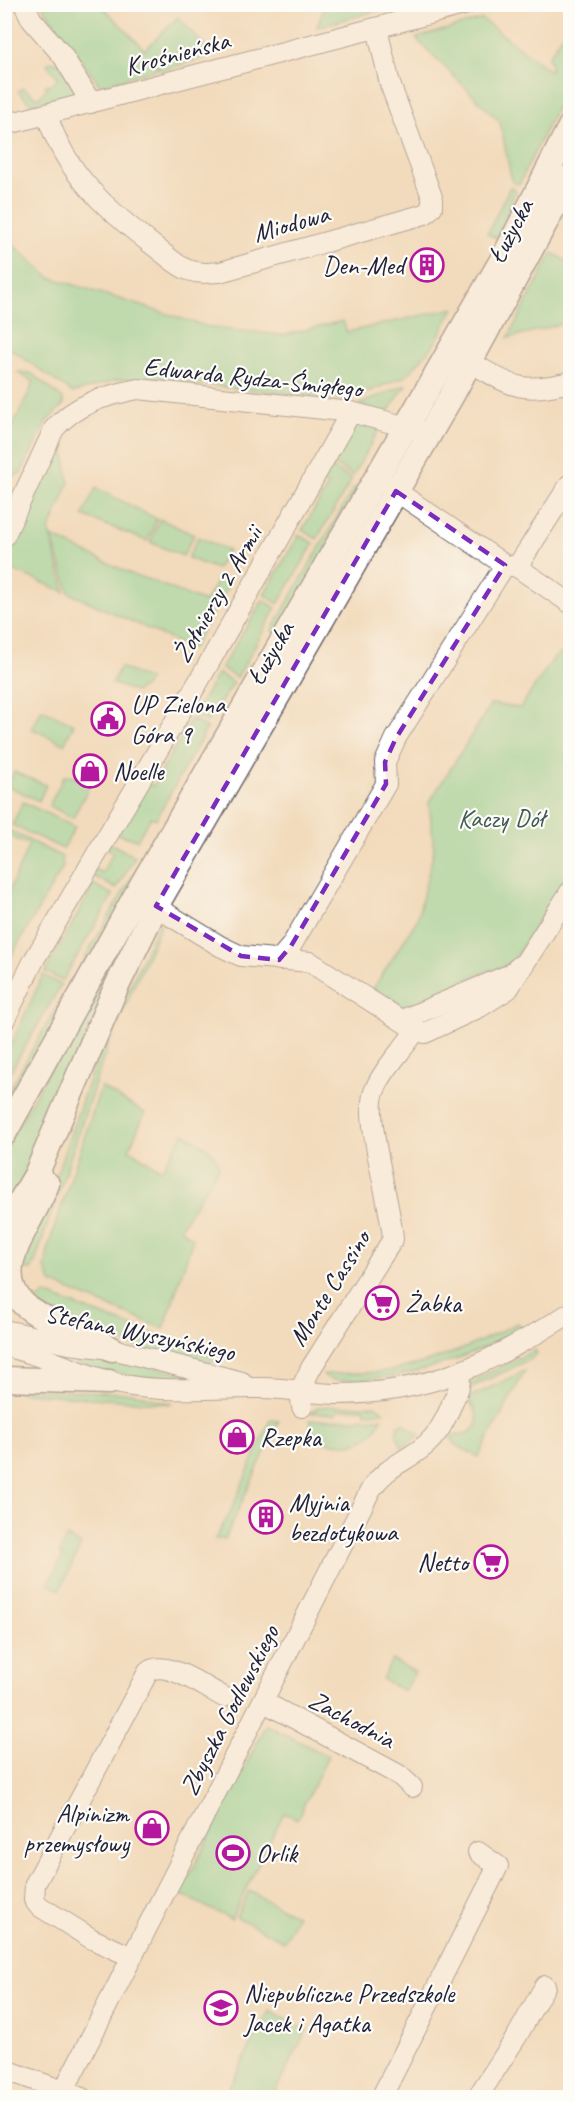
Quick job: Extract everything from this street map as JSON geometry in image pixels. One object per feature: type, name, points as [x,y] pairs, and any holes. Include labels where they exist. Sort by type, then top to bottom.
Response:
[{"type":"main road","name":"Łużycka","points":[[4,1229],[26,1196],[60,1123],[114,992],[146,900],[375,478],[506,253],[570,127]]},
{"type":"main road","name":"Łużycka","points":[[5,1132],[396,491],[511,289],[570,177]]},
{"type":"main road","points":[[60,1123],[56,1160],[12,1260],[12,1285],[16,1296],[27,1310],[112,1349]]},
{"type":"main road","points":[[4,1379],[109,1382]]},
{"type":"street","points":[[24,4],[32,20],[65,58],[91,103]]},
{"type":"street","name":"Krośnieńska","points":[[4,125],[467,4]]},
{"type":"street","name":"Miodowa","points":[[47,115],[55,139],[68,163],[111,212],[185,270],[203,274],[220,272],[425,214],[432,207],[432,197],[390,84],[376,28]]},
{"type":"street","points":[[473,357],[518,388],[536,389],[570,382]]},
{"type":"street","name":"Edwarda Rydza-Śmigłego","points":[[4,537],[54,429],[67,415],[107,395],[138,389],[193,397],[351,412],[429,434]]},
{"type":"street","name":"Żołnierzy 2 Armii","points":[[4,1021],[34,960],[200,679],[351,412]]},
{"type":"street","points":[[375,478],[570,603]]},
{"type":"street","points":[[279,960],[291,946],[386,784],[385,762],[396,738],[511,566],[570,484]]},
{"type":"street","points":[[146,900],[230,952],[241,956],[310,962],[413,1027],[511,974],[528,959],[570,892]]},
{"type":"street","name":"Monte Cassino","points":[[301,1399],[311,1368],[393,1239],[392,1216],[370,1109],[374,1091],[413,1027]]},
{"type":"street","name":"Stefana Wyszyńskiego","points":[[4,1330],[69,1344],[112,1349],[301,1399],[426,1383],[459,1374],[514,1348],[570,1313]]},
{"type":"street","name":"Stefana Wyszyńskiego","points":[[4,1346],[27,1351],[109,1382],[200,1390],[263,1388]]},
{"type":"street","name":"Zbyszka Godlewskiego","points":[[73,2094],[132,1957],[371,1489],[386,1470],[422,1449],[433,1438],[454,1400],[461,1380],[459,1374]]},
{"type":"street","points":[[132,1957],[92,1938],[39,1906],[34,1900],[35,1884],[148,1672],[161,1666],[172,1669],[224,1697]]},
{"type":"street","name":"Zachodnia","points":[[264,1702],[399,1775],[412,1788]]},
{"type":"street","points":[[381,2097],[498,1866],[478,1852]]},
{"type":"street","points":[[477,2097],[517,2036],[545,1986]]},
{"type":"street","points":[[4,2068],[73,2094]]},
{"type":"highlighted area","points":[[396,491],[505,565],[396,738],[385,762],[386,784],[291,946],[279,960],[241,956],[156,906]]},
{"type":"green space","points":[[45,5],[101,5],[145,50],[178,17],[213,55],[162,71],[153,60],[158,69],[100,86],[43,7]]},
{"type":"green space","points":[[325,5],[378,5],[381,10],[317,27]]},
{"type":"green space","points":[[482,19],[550,71],[551,65],[548,57],[570,24],[570,80],[519,184],[512,182],[500,122],[416,38]]},
{"type":"green space","points":[[51,61],[58,63],[82,92],[31,104],[18,91],[23,88],[38,98],[47,89],[45,86],[48,84],[50,86],[58,78],[47,64]]},
{"type":"green space","points":[[510,187],[516,190],[497,238],[487,234]]},
{"type":"green space","points":[[4,241],[9,241],[49,277],[212,328],[284,335],[343,321],[347,332],[454,308],[433,346],[406,376],[348,400],[146,379],[117,380],[73,393],[5,345]]},
{"type":"green space","points":[[552,253],[570,263],[570,322],[508,338]]},
{"type":"green space","points":[[17,372],[31,373],[62,398],[64,404],[47,421],[21,473],[7,479],[5,477],[4,444],[34,382]]},
{"type":"green space","points":[[405,385],[388,412],[358,405]]},
{"type":"green space","points":[[355,423],[379,429],[353,476],[330,462]]},
{"type":"green space","points":[[56,449],[64,450],[69,483],[49,531],[65,592],[5,567],[4,555]]},
{"type":"green space","points":[[328,466],[352,479],[317,539],[302,530],[328,486],[319,481]]},
{"type":"green space","points":[[363,484],[277,635],[272,630],[353,489]]},
{"type":"green space","points":[[96,488],[157,519],[147,541],[83,516]]},
{"type":"green space","points":[[160,519],[194,535],[183,556],[150,542]]},
{"type":"green space","points":[[299,535],[314,543],[278,604],[264,594]]},
{"type":"green space","points":[[52,537],[140,578],[205,602],[219,577],[230,583],[192,649],[69,593]]},
{"type":"green space","points":[[198,537],[228,550],[217,569],[188,558]]},
{"type":"green space","points":[[263,600],[276,608],[237,678],[221,668]]},
{"type":"green space","name":"Kaczy Dół","points":[[570,647],[570,871],[514,960],[503,967],[477,975],[403,1009],[373,989],[417,920],[434,850],[429,803],[491,704],[520,708],[554,658]]},
{"type":"green space","points":[[120,667],[149,680],[146,686],[135,692],[112,683]]},
{"type":"green space","points":[[218,673],[234,683],[207,722],[194,715]]},
{"type":"green space","points":[[42,709],[74,724],[64,744],[32,729]]},
{"type":"green space","points":[[191,719],[207,728],[156,819],[151,817],[137,840],[115,833],[144,782],[153,786]]},
{"type":"green space","points":[[14,772],[46,785],[39,801],[7,786]]},
{"type":"green space","points":[[64,776],[76,777],[91,783],[73,818],[49,806]]},
{"type":"green space","points":[[23,802],[75,827],[63,849],[12,825]]},
{"type":"green space","points":[[160,828],[165,830],[5,1116],[5,1097]]},
{"type":"green space","points":[[6,829],[62,857],[63,867],[11,956],[5,952],[5,900],[29,845],[7,835],[5,840]]},
{"type":"green space","points":[[108,842],[135,857],[116,889],[90,874],[94,869],[102,873],[113,852],[106,848]]},
{"type":"green space","points":[[86,880],[113,895],[61,980],[45,972],[92,889],[85,885]]},
{"type":"green space","points":[[137,921],[5,1222],[4,1151],[90,997]]},
{"type":"green space","points":[[162,923],[108,1045],[35,1262],[31,1270],[16,1270],[55,1179],[94,1065],[158,924]]},
{"type":"green space","points":[[43,975],[61,985],[5,1081],[5,1058]]},
{"type":"green space","points":[[101,1087],[145,1113],[129,1149],[161,1170],[184,1133],[210,1151],[219,1167],[180,1228],[193,1238],[164,1329],[51,1283],[45,1268],[49,1244]]},
{"type":"green space","points":[[45,1294],[216,1358],[219,1362],[171,1357],[147,1350],[30,1305]]},
{"type":"green space","points":[[517,1323],[523,1327],[483,1348],[419,1371],[374,1379],[333,1380],[323,1374],[379,1372],[421,1364],[470,1346]]},
{"type":"green space","points":[[10,1337],[210,1379],[208,1385],[145,1379],[93,1369]]},
{"type":"green space","points":[[535,1350],[537,1353],[531,1359],[466,1390],[472,1381]]},
{"type":"green space","points":[[525,1371],[478,1457],[456,1445],[450,1436],[468,1433],[477,1426],[478,1420],[468,1398]]},
{"type":"green space","points":[[14,1389],[133,1393],[173,1404],[22,1393]]},
{"type":"green space","points":[[375,1405],[384,1412],[365,1413],[364,1408],[336,1410],[336,1414],[311,1413],[318,1407]]},
{"type":"green space","points":[[382,1418],[365,1439],[350,1444],[321,1441],[312,1430],[310,1420]]},
{"type":"green space","points":[[270,1420],[279,1421],[225,1539],[215,1539],[229,1515]]},
{"type":"green space","points":[[403,1423],[420,1435],[402,1448],[396,1433],[398,1426]]},
{"type":"green space","points":[[67,1537],[81,1545],[60,1590],[48,1584],[63,1556],[59,1553]]},
{"type":"green space","points":[[392,1660],[415,1672],[404,1691],[382,1679]]},
{"type":"green space","points":[[266,1725],[328,1756],[297,1819],[284,1813],[231,1919],[180,1894]]},
{"type":"green space","points":[[249,1891],[297,1916],[284,1941],[236,1917]]},
{"type":"green space","points":[[269,2011],[307,2030],[272,2097],[224,2097]]},
{"type":"place","name":"Den-Med","points":[[427,265]]},
{"type":"place","name":"UP Zielona Góra 9","points":[[108,719]]},
{"type":"place","name":"Noelle","points":[[90,771]]},
{"type":"place","name":"Żabka","points":[[382,1303]]},
{"type":"place","name":"Rzepka","points":[[237,1437]]},
{"type":"place","name":"Myjnia bezdotykowa","points":[[266,1517]]},
{"type":"place","name":"Netto","points":[[491,1562]]},
{"type":"place","name":"Alpinizm przemysłowy","points":[[152,1828]]},
{"type":"place","name":"Orlik","points":[[233,1853]]},
{"type":"place","name":"Niepubliczne Przedszkole Jacek i Agatka","points":[[221,2008]]}]
